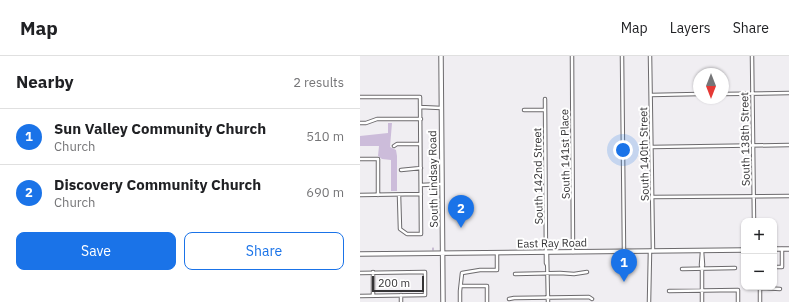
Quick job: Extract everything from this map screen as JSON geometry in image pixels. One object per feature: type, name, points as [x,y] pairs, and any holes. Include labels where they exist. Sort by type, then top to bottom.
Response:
[{"type":"main road","name":"South Lindsay Road","points":[[440,56],[443,302]]},
{"type":"main road","points":[[777,250],[789,249]]},
{"type":"main road","name":"East Ray Road","points":[[360,254],[741,250]]},
{"type":"street","name":"South 141st Place","points":[[572,56],[574,252]]},
{"type":"street","points":[[622,56],[624,251]]},
{"type":"street","name":"South 140th Street","points":[[649,302],[652,197],[650,56]]},
{"type":"street","name":"South 138th Street","points":[[752,56],[754,218]]},
{"type":"street","points":[[729,94],[789,93]]},
{"type":"street","points":[[651,95],[693,94]]},
{"type":"street","points":[[360,97],[420,97],[422,234],[407,234],[400,229],[398,195]]},
{"type":"street","name":"South 142nd Street","points":[[545,99],[548,302]]},
{"type":"street","points":[[420,107],[441,108]]},
{"type":"street","points":[[524,110],[545,110]]},
{"type":"street","points":[[360,123],[366,123],[377,119],[421,119]]},
{"type":"street","points":[[394,146],[397,144],[420,144]]},
{"type":"street","points":[[652,147],[789,145]]},
{"type":"street","points":[[360,159],[378,159],[378,195]]},
{"type":"street","points":[[401,170],[421,168]]},
{"type":"street","points":[[421,184],[442,184]]},
{"type":"street","points":[[360,195],[421,194]]},
{"type":"street","points":[[652,197],[789,196]]},
{"type":"street","points":[[777,267],[782,267],[782,249]]},
{"type":"street","points":[[702,250],[702,302]]},
{"type":"street","points":[[460,302],[462,273],[480,270],[497,270],[497,253]]},
{"type":"street","points":[[682,269],[734,268]]},
{"type":"street","points":[[360,272],[425,272],[425,295],[360,296]]},
{"type":"street","points":[[372,272],[373,296]]},
{"type":"street","points":[[515,274],[574,274],[587,272]]},
{"type":"street","points":[[461,286],[487,286],[487,302]]},
{"type":"street","points":[[669,291],[738,290],[738,302]]},
{"type":"street","points":[[760,290],[760,302]]},
{"type":"street","points":[[401,295],[401,302]]},
{"type":"street","points":[[509,300],[514,298],[548,297],[589,297],[592,299]]},
{"type":"shaded area","points":[[388,123],[392,123],[390,147],[396,150],[397,156],[397,191],[391,191],[391,160],[382,159],[378,156],[379,146],[360,146],[360,136],[388,133]]},
{"type":"place","name":"Discovery Community Church","points":[[461,228]]},
{"type":"place","name":"Sun Valley Community Church","points":[[624,282]]}]
